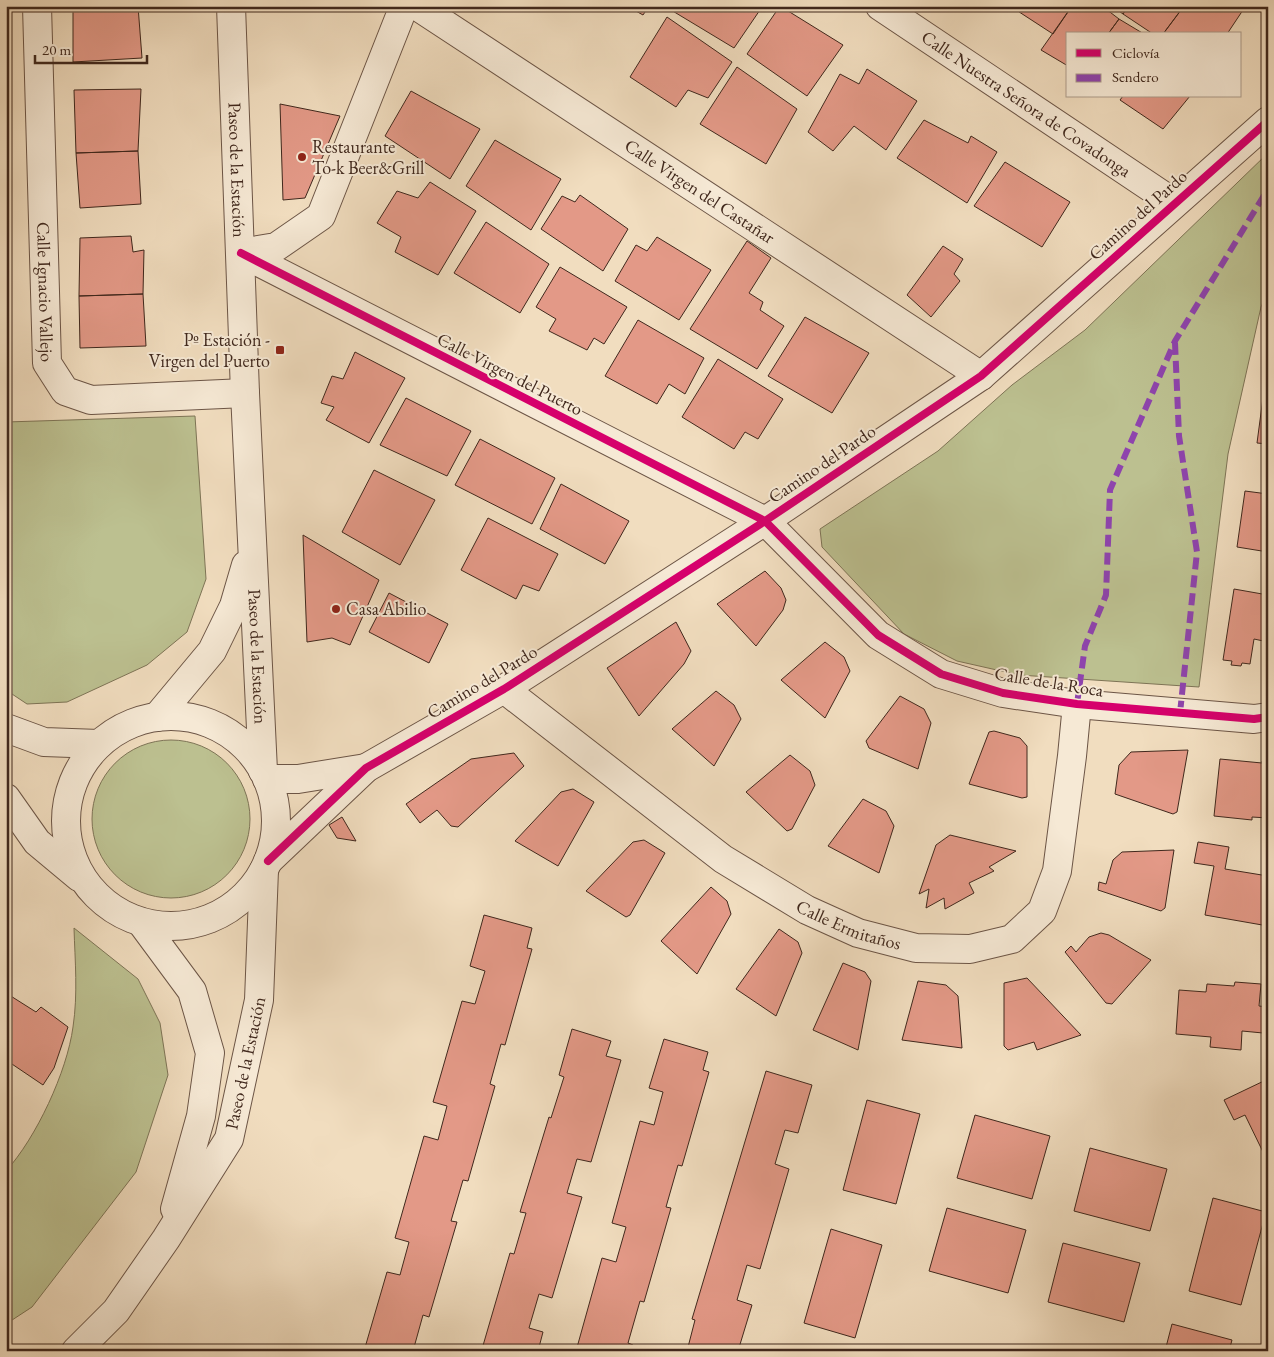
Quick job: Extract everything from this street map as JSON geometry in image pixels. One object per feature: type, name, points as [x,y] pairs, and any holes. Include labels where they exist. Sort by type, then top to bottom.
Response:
[{"type":"street","name":"Calle Ignacio Vallejo","points":[[38,6],[47,364],[65,391],[91,400],[245,393]]},
{"type":"street","name":"Paseo de la Estación","points":[[231,6],[245,393],[265,775]]},
{"type":"street","points":[[241,253],[276,247],[321,216],[404,6]]},
{"type":"street","name":"Calle Virgen del Castañar","points":[[417,6],[981,376]]},
{"type":"street","name":"Calle Nuestra Señora de Covadonga","points":[[880,6],[1174,203]]},
{"type":"street","name":"Camino del Pardo","points":[[266,866],[366,768],[504,690],[765,521],[981,376],[1268,121]]},
{"type":"street","name":"Calle Virgen del Puerto","points":[[241,253],[765,521]]},
{"type":"street","name":"Calle de la Roca","points":[[765,521],[878,635],[941,674],[1003,693],[1076,704],[1254,719],[1268,717]]},
{"type":"street","name":"Paseo de la Estación","points":[[157,717],[212,651],[234,606],[252,543]]},
{"type":"street","name":"Calle Ermitaños","points":[[504,690],[722,860],[806,910],[858,933],[916,948],[970,949],[1012,938],[1042,912],[1057,871],[1072,756],[1076,704]]},
{"type":"street","points":[[6,798],[37,842],[83,880],[103,902],[128,917],[141,922],[184,925],[210,918],[233,906],[249,890],[266,866],[275,834],[275,806],[265,775],[249,750],[230,734],[207,722],[183,716],[157,717],[129,725],[116,731],[99,744],[80,767],[68,795],[65,824],[70,853],[83,880]]},
{"type":"street","points":[[6,728],[44,742],[99,744]]},
{"type":"street","name":"Camino del Pardo","points":[[265,775],[298,779],[366,768]]},
{"type":"street","name":"Paseo de la Estación","points":[[76,1351],[116,1311],[166,1239],[229,1139],[259,1000],[266,866]]},
{"type":"street","name":"Paseo de la Estación","points":[[141,922],[192,992],[210,1053],[201,1116],[166,1239]]},
{"type":"green space","points":[[1268,153],[1268,289],[1261,307],[1228,454],[1199,687],[1019,675],[957,661],[904,634],[822,547],[820,529],[938,451],[1012,385],[1085,330]]},
{"type":"green space","points":[[195,416],[206,579],[187,632],[147,665],[67,702],[27,704],[6,690],[6,422]]},
{"type":"green space","points":[[179,740],[194,743],[208,749],[227,763],[237,775],[247,796],[250,819],[247,842],[237,863],[227,875],[215,885],[194,895],[179,898],[163,898],[148,895],[127,885],[105,863],[93,834],[92,811],[95,796],[105,775],[127,753],[156,741]]},
{"type":"green space","points":[[74,928],[138,979],[160,1023],[168,1075],[136,1172],[32,1307],[6,1324],[6,1171],[39,1123],[57,1084],[70,1045],[76,978]]},
{"type":"building","points":[[73,6],[138,6],[142,58],[73,62]]},
{"type":"building","points":[[627,6],[649,6],[643,15]]},
{"type":"building","points":[[673,6],[762,7],[734,48],[671,10]]},
{"type":"building","points":[[780,6],[843,45],[807,96],[747,54]]},
{"type":"building","points":[[977,6],[988,6],[985,11]]},
{"type":"building","points":[[1010,6],[1072,6],[1053,34]]},
{"type":"building","points":[[1072,6],[1102,6],[1119,19],[1109,32],[1066,32],[1066,65],[1041,50]]},
{"type":"building","points":[[1112,6],[1128,6],[1123,14]]},
{"type":"building","points":[[1128,6],[1184,6],[1164,32],[1150,32],[1123,14]]},
{"type":"building","points":[[1184,6],[1245,7],[1228,32],[1164,32]]},
{"type":"building","points":[[667,17],[732,62],[708,98],[688,90],[676,107],[630,77]]},
{"type":"building","points":[[1119,19],[1141,32],[1109,32]]},
{"type":"building","points":[[737,67],[797,109],[766,164],[700,124]]},
{"type":"building","points":[[867,69],[917,101],[886,150],[854,126],[833,151],[808,132],[840,74],[859,84]]},
{"type":"building","points":[[141,89],[138,151],[76,153],[74,90]]},
{"type":"building","points":[[411,91],[480,129],[450,179],[385,136]]},
{"type":"building","points":[[1122,98],[1188,98],[1163,129],[1120,100]]},
{"type":"building","name":"Restaurante To-k Beer&Grill","points":[[280,104],[340,116],[305,198],[283,200]]},
{"type":"building","points":[[924,120],[968,143],[971,136],[997,152],[967,203],[897,158]]},
{"type":"building","points":[[495,140],[561,179],[531,230],[466,186]]},
{"type":"building","points":[[138,151],[141,204],[80,208],[76,153]]},
{"type":"building","points":[[1005,162],[1070,202],[1042,247],[974,206]]},
{"type":"building","points":[[430,182],[476,211],[438,275],[395,252],[401,237],[377,223],[397,191],[418,198]]},
{"type":"building","points":[[580,195],[628,229],[603,271],[541,229],[562,196],[575,202]]},
{"type":"building","points":[[486,222],[549,264],[520,313],[454,273]]},
{"type":"building","points":[[131,236],[133,252],[144,250],[143,294],[79,296],[80,238]]},
{"type":"building","points":[[657,237],[711,270],[679,320],[615,281],[636,245],[647,251]]},
{"type":"building","points":[[747,241],[771,258],[749,293],[763,302],[760,310],[784,326],[757,369],[690,329]]},
{"type":"building","points":[[943,246],[963,259],[954,274],[960,281],[931,317],[907,295]]},
{"type":"building","points":[[560,267],[627,307],[604,344],[594,338],[587,350],[549,331],[556,319],[536,307]]},
{"type":"building","points":[[143,294],[146,346],[80,348],[79,296]]},
{"type":"building","points":[[805,317],[869,353],[832,413],[768,376]]},
{"type":"building","points":[[638,320],[704,358],[685,394],[669,384],[657,404],[605,376]]},
{"type":"building","points":[[355,352],[405,378],[369,443],[326,420],[334,407],[321,403],[332,376],[343,379]]},
{"type":"building","points":[[718,359],[783,399],[758,439],[745,432],[734,449],[682,417]]},
{"type":"building","points":[[1264,390],[1268,390],[1268,444],[1257,443]]},
{"type":"building","points":[[406,398],[471,431],[447,476],[380,445]]},
{"type":"building","points":[[480,439],[555,478],[532,524],[455,485]]},
{"type":"building","points":[[374,470],[435,500],[400,565],[342,532]]},
{"type":"building","points":[[561,484],[629,521],[605,564],[540,529]]},
{"type":"building","points":[[1245,491],[1268,494],[1268,552],[1237,547]]},
{"type":"building","points":[[488,518],[558,554],[539,591],[523,585],[516,599],[461,570]]},
{"type":"building","name":"Casa Abilio","points":[[303,535],[379,580],[350,645],[332,638],[307,642]]},
{"type":"building","points":[[765,571],[781,588],[786,600],[783,610],[756,646],[717,604]]},
{"type":"building","points":[[1234,589],[1268,595],[1268,642],[1254,639],[1250,664],[1242,663],[1241,666],[1231,665],[1232,661],[1223,660]]},
{"type":"building","points":[[389,593],[448,624],[429,663],[369,632]]},
{"type":"building","points":[[676,622],[691,651],[684,664],[639,716],[607,668]]},
{"type":"building","points":[[825,642],[844,657],[850,671],[825,718],[781,680]]},
{"type":"building","points":[[716,691],[734,705],[741,719],[714,766],[672,729]]},
{"type":"building","points":[[900,696],[924,709],[931,723],[918,769],[869,748],[866,741]]},
{"type":"building","points":[[994,731],[1020,738],[1027,746],[1027,797],[1022,798],[969,784],[989,732]]},
{"type":"building","points":[[1188,750],[1177,812],[1173,814],[1115,794],[1119,765],[1131,752]]},
{"type":"building","points":[[514,753],[524,766],[458,827],[451,826],[437,810],[420,823],[406,804],[471,759]]},
{"type":"building","points":[[790,755],[810,771],[815,785],[792,829],[787,831],[746,792]]},
{"type":"building","points":[[1220,759],[1262,763],[1262,761],[1268,761],[1268,818],[1252,817],[1252,820],[1214,816]]},
{"type":"building","points":[[573,789],[594,802],[558,866],[515,841],[561,792]]},
{"type":"building","points":[[863,799],[886,811],[894,826],[879,873],[828,846]]},
{"type":"building","points":[[342,817],[356,841],[337,838],[329,825]]},
{"type":"building","points":[[950,835],[1016,851],[989,867],[994,871],[969,883],[974,893],[945,909],[944,898],[926,908],[929,889],[919,894],[936,845]]},
{"type":"building","points":[[644,840],[665,853],[630,915],[626,917],[586,891],[633,842]]},
{"type":"building","points":[[1198,842],[1229,847],[1225,869],[1268,876],[1268,926],[1205,915],[1214,866],[1194,863]]},
{"type":"building","points":[[1174,850],[1165,908],[1161,911],[1098,890],[1099,882],[1106,884],[1113,860],[1122,852]]},
{"type":"building","points":[[711,887],[727,901],[731,914],[697,974],[661,941]]},
{"type":"building","points":[[484,915],[532,928],[527,948],[532,949],[505,1045],[501,1044],[490,1084],[495,1086],[468,1181],[463,1180],[451,1221],[457,1222],[429,1317],[423,1315],[413,1351],[364,1351],[387,1272],[400,1275],[409,1242],[395,1238],[424,1136],[438,1140],[447,1106],[433,1102],[462,1001],[475,1004],[485,971],[470,966]]},
{"type":"building","points":[[779,929],[798,942],[802,953],[776,1016],[736,989]]},
{"type":"building","points":[[1101,933],[1109,935],[1151,960],[1112,1004],[1106,1003],[1065,952],[1071,946],[1076,952],[1089,937]]},
{"type":"building","points":[[843,963],[865,972],[871,981],[858,1050],[813,1030]]},
{"type":"building","points":[[1027,978],[1081,1035],[1037,1050],[1034,1042],[1008,1050],[1004,1046],[1004,983]]},
{"type":"building","points":[[918,981],[946,985],[958,996],[962,1048],[902,1040]]},
{"type":"building","points":[[1235,982],[1261,984],[1259,1006],[1268,1007],[1268,1041],[1263,1033],[1242,1031],[1241,1050],[1210,1047],[1211,1037],[1176,1034],[1179,990],[1206,992],[1207,984],[1234,986]]},
{"type":"building","points":[[6,993],[36,1012],[41,1007],[68,1027],[54,1068],[43,1085],[6,1060]]},
{"type":"building","points":[[572,1029],[611,1041],[606,1056],[621,1060],[591,1162],[577,1159],[567,1193],[582,1197],[552,1298],[539,1294],[529,1328],[543,1332],[538,1351],[488,1351],[482,1349],[510,1253],[514,1254],[526,1213],[520,1212],[549,1117],[551,1118],[564,1077],[559,1075]]},
{"type":"building","points":[[664,1039],[708,1052],[703,1070],[709,1072],[682,1166],[678,1165],[666,1207],[671,1208],[644,1302],[640,1301],[628,1343],[633,1345],[631,1351],[576,1351],[602,1258],[616,1262],[626,1227],[612,1223],[640,1121],[654,1125],[663,1092],[649,1088]]},
{"type":"building","points":[[766,1071],[812,1085],[798,1133],[785,1130],[775,1164],[789,1169],[760,1269],[747,1265],[737,1300],[752,1305],[738,1351],[687,1351],[695,1320],[692,1319]]},
{"type":"building","points":[[1268,1079],[1268,1150],[1263,1152],[1245,1115],[1234,1120],[1224,1100]]},
{"type":"building","points":[[867,1100],[920,1114],[896,1204],[843,1190]]},
{"type":"building","points":[[975,1115],[1050,1136],[1032,1199],[957,1178]]},
{"type":"building","points":[[1090,1148],[1167,1169],[1150,1231],[1074,1211]]},
{"type":"building","points":[[1213,1198],[1266,1212],[1241,1305],[1189,1291]]},
{"type":"building","points":[[947,1208],[1026,1230],[1008,1293],[929,1271]]},
{"type":"building","points":[[831,1229],[882,1245],[855,1338],[804,1323]]},
{"type":"building","points":[[1063,1243],[1140,1263],[1124,1322],[1048,1302]]},
{"type":"building","points":[[1172,1324],[1232,1340],[1229,1351],[1165,1351]]},
{"type":"marked path","points":[[1077,704],[1085,646],[1106,595],[1110,490],[1175,341],[1268,189]]},
{"type":"marked path","points":[[1175,343],[1179,436],[1197,552],[1180,713]]},
{"type":"cycle path","points":[[268,861],[366,768],[504,689],[765,521],[981,376],[1268,121]]},
{"type":"cycle path","points":[[241,253],[765,521],[878,635],[941,674],[1003,693],[1077,704],[1254,719],[1268,717]]},
{"type":"place","name":"Restaurante To-k Beer&Grill","points":[[302,157]]},
{"type":"place","name":"Pº Estación - Virgen del Puerto","points":[[280,350]]},
{"type":"place","name":"Casa Abilio","points":[[336,609]]}]
